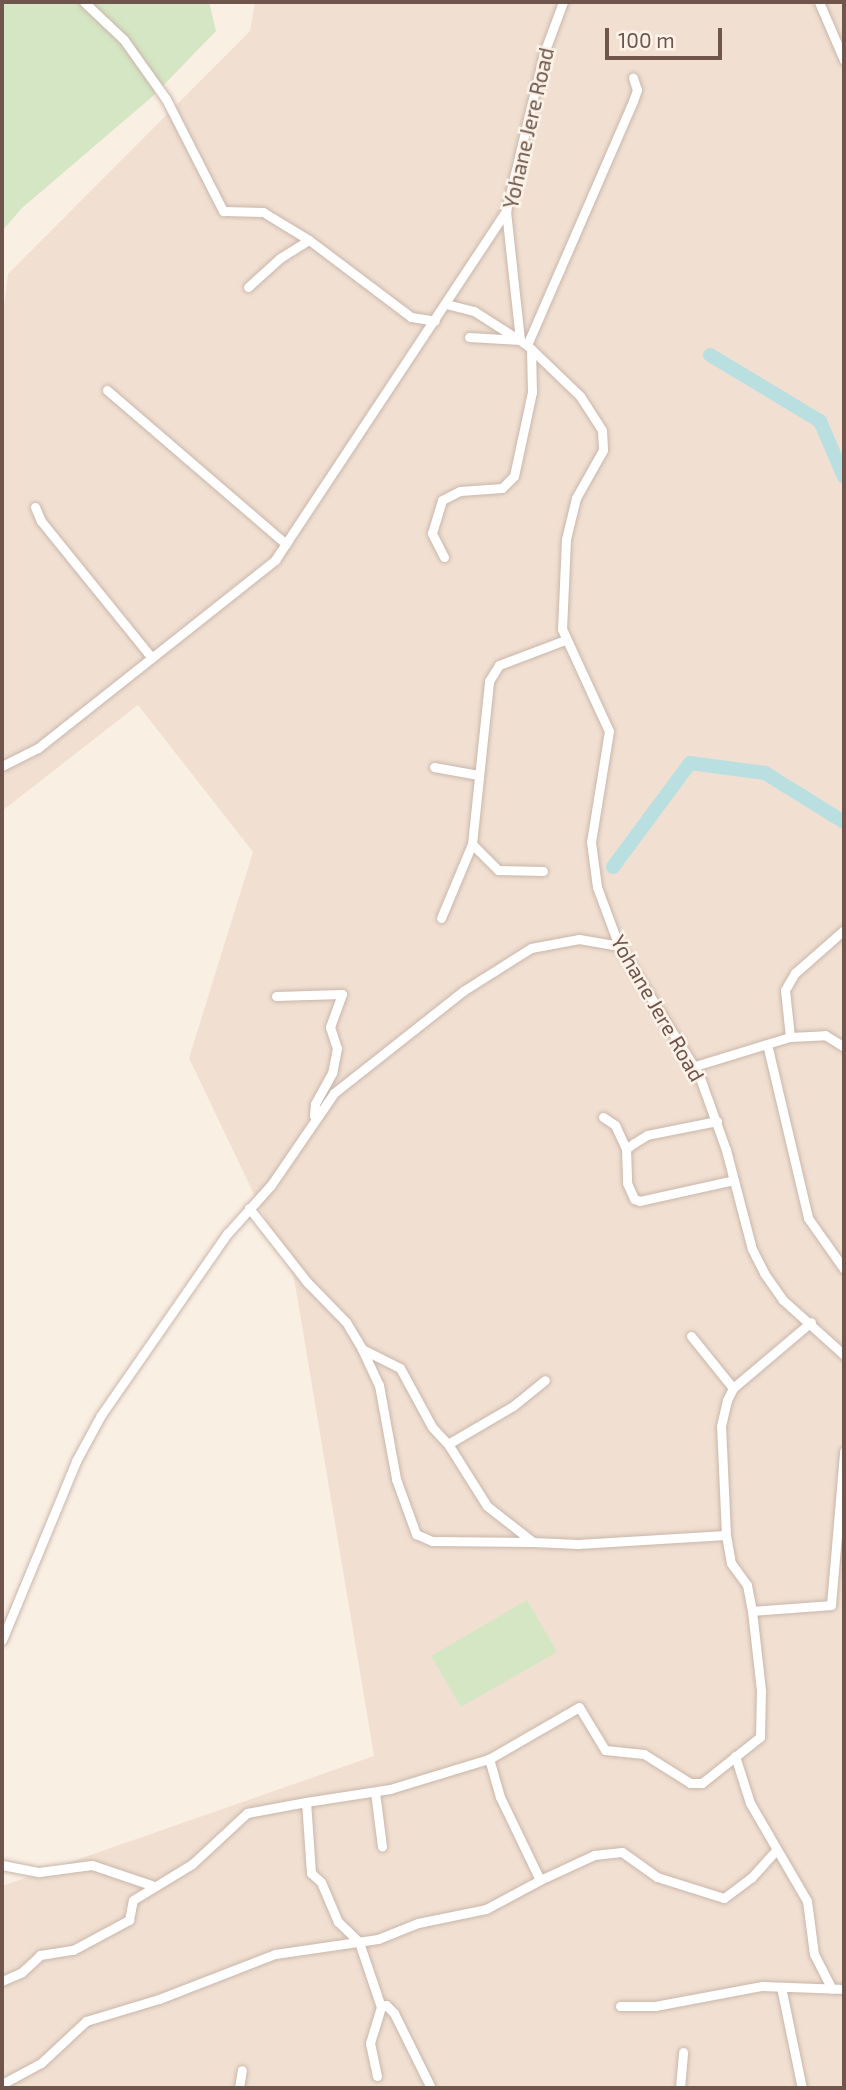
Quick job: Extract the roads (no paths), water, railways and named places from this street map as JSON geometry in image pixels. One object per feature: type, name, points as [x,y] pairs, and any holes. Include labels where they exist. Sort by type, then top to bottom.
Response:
[{"type":"street","points":[[84,2],[124,40],[166,99],[223,211],[263,212],[309,240],[411,317],[435,321]]},
{"type":"street","name":"Yohane Jere Road","points":[[526,345],[506,211],[544,52],[563,2]]},
{"type":"street","points":[[819,2],[844,60]]},
{"type":"street","points":[[444,557],[432,533],[442,500],[460,491],[502,488],[513,477],[532,392],[526,345],[633,101],[637,90],[633,78]]},
{"type":"street","points":[[2,766],[38,748],[275,560],[506,211]]},
{"type":"street","points":[[248,287],[280,258],[309,240]]},
{"type":"street","name":"Yohane Jere Road","points":[[446,304],[474,311],[526,345],[580,396],[602,430],[603,450],[576,498],[566,539],[565,640],[599,702],[609,731],[591,842],[603,910],[619,946],[695,1066],[717,1121],[749,1241],[764,1273],[783,1300],[811,1322],[844,1355]]},
{"type":"street","points":[[469,337],[526,345]]},
{"type":"street","points":[[107,390],[286,544]]},
{"type":"street","points":[[35,507],[150,657]]},
{"type":"street","points":[[440,918],[472,844],[486,698],[493,671],[565,640]]},
{"type":"street","points":[[435,767],[478,775]]},
{"type":"street","points":[[472,844],[498,870],[543,871]]},
{"type":"street","points":[[790,1037],[785,990],[795,973],[844,930]]},
{"type":"street","points":[[2,1640],[86,1441],[250,1208],[271,1185],[314,1116],[334,1093],[409,1030],[518,955],[550,942],[579,939],[619,946]]},
{"type":"street","points":[[276,996],[342,994],[330,1027],[337,1048],[332,1073],[315,1104],[314,1116]]},
{"type":"street","points":[[695,1066],[790,1037],[825,1035],[844,1047]]},
{"type":"street","points":[[767,1044],[808,1218],[844,1269]]},
{"type":"street","points":[[603,1118],[615,1125],[626,1149],[627,1183],[634,1199],[734,1180]]},
{"type":"street","points":[[626,1149],[647,1135],[717,1121]]},
{"type":"street","points":[[250,1208],[307,1282],[346,1322],[362,1349],[379,1385],[396,1479],[416,1534],[432,1541],[578,1544],[726,1535]]},
{"type":"street","points":[[2,1981],[22,1972],[40,1955],[73,1950],[128,1920],[131,1903],[151,1885],[192,1864],[247,1813],[375,1793],[489,1759],[579,1707],[605,1750],[653,1758],[690,1783],[702,1783],[755,1742],[761,1731],[752,1611],[747,1585],[731,1563],[726,1535],[720,1426],[733,1388],[811,1322]]},
{"type":"street","points":[[691,1336],[733,1388]]},
{"type":"street","points":[[362,1349],[400,1368],[432,1427],[448,1444],[487,1506],[533,1542]]},
{"type":"street","points":[[448,1444],[513,1406],[545,1380]]},
{"type":"street","points":[[752,1611],[831,1605],[844,1452]]},
{"type":"street","points":[[735,1756],[745,1792],[775,1851],[807,1901],[814,1954],[832,1989]]},
{"type":"street","points":[[489,1759],[500,1797],[540,1880]]},
{"type":"street","points":[[375,1793],[382,1847]]},
{"type":"street","points":[[306,1802],[309,1868],[321,1882],[338,1922],[359,1942],[381,2007],[369,2050],[377,2076]]},
{"type":"street","points":[[2,2084],[41,2063],[86,2021],[159,1999],[275,1954],[359,1942],[418,1923],[486,1909],[594,1855],[622,1852],[657,1877],[724,1898],[751,1878],[775,1851]]},
{"type":"street","points":[[2,1865],[39,1872],[92,1865],[151,1885]]},
{"type":"street","points":[[620,2006],[645,2007],[762,1986],[844,1989]]},
{"type":"street","points":[[781,1987],[802,2088]]},
{"type":"street","points":[[381,2007],[394,2013],[431,2088]]},
{"type":"street","points":[[680,2088],[683,2052]]},
{"type":"street","points":[[239,2088],[242,2070]]},
{"type":"waterway","points":[[710,355],[820,421],[844,477]]},
{"type":"waterway","points":[[613,867],[690,763],[765,773],[844,822]]}]
